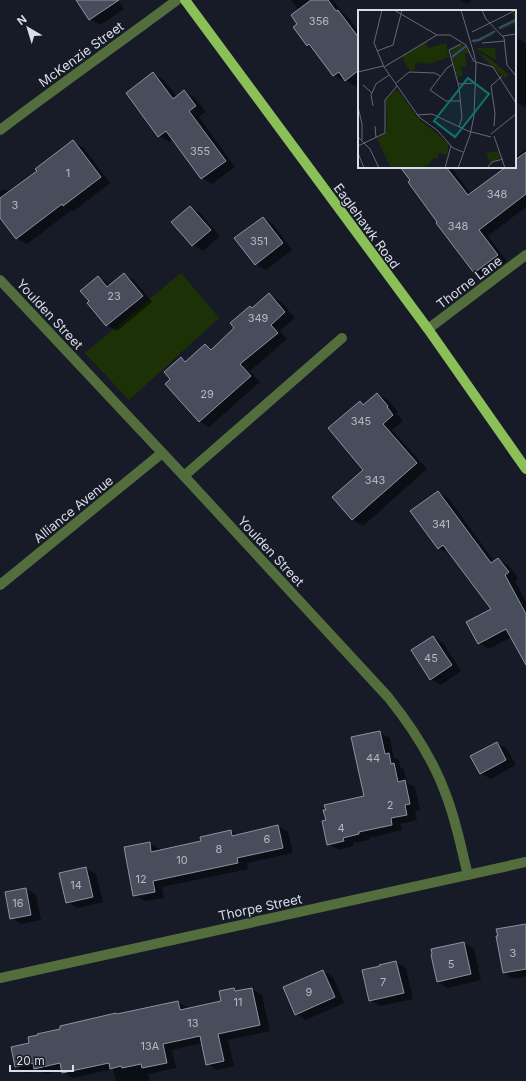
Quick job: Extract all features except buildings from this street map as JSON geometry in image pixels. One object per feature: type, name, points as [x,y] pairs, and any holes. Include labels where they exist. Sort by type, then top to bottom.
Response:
[{"type":"main road","name":"Eaglehawk Road","points":[[185,0],[428,329],[526,468]]},
{"type":"street","name":"McKenzie Street","points":[[0,130],[177,0]]},
{"type":"street","name":"Thorne Lane","points":[[428,329],[526,255]]},
{"type":"street","name":"Youlden Street","points":[[0,280],[388,697],[416,735],[437,773],[452,812],[468,875]]},
{"type":"street","points":[[184,476],[342,338]]},
{"type":"street","name":"Alliance Avenue","points":[[0,585],[162,453]]},
{"type":"street","name":"Thorpe Street","points":[[0,978],[526,862]]},
{"type":"green space","points":[[181,273],[219,318],[129,400],[85,353]]}]
